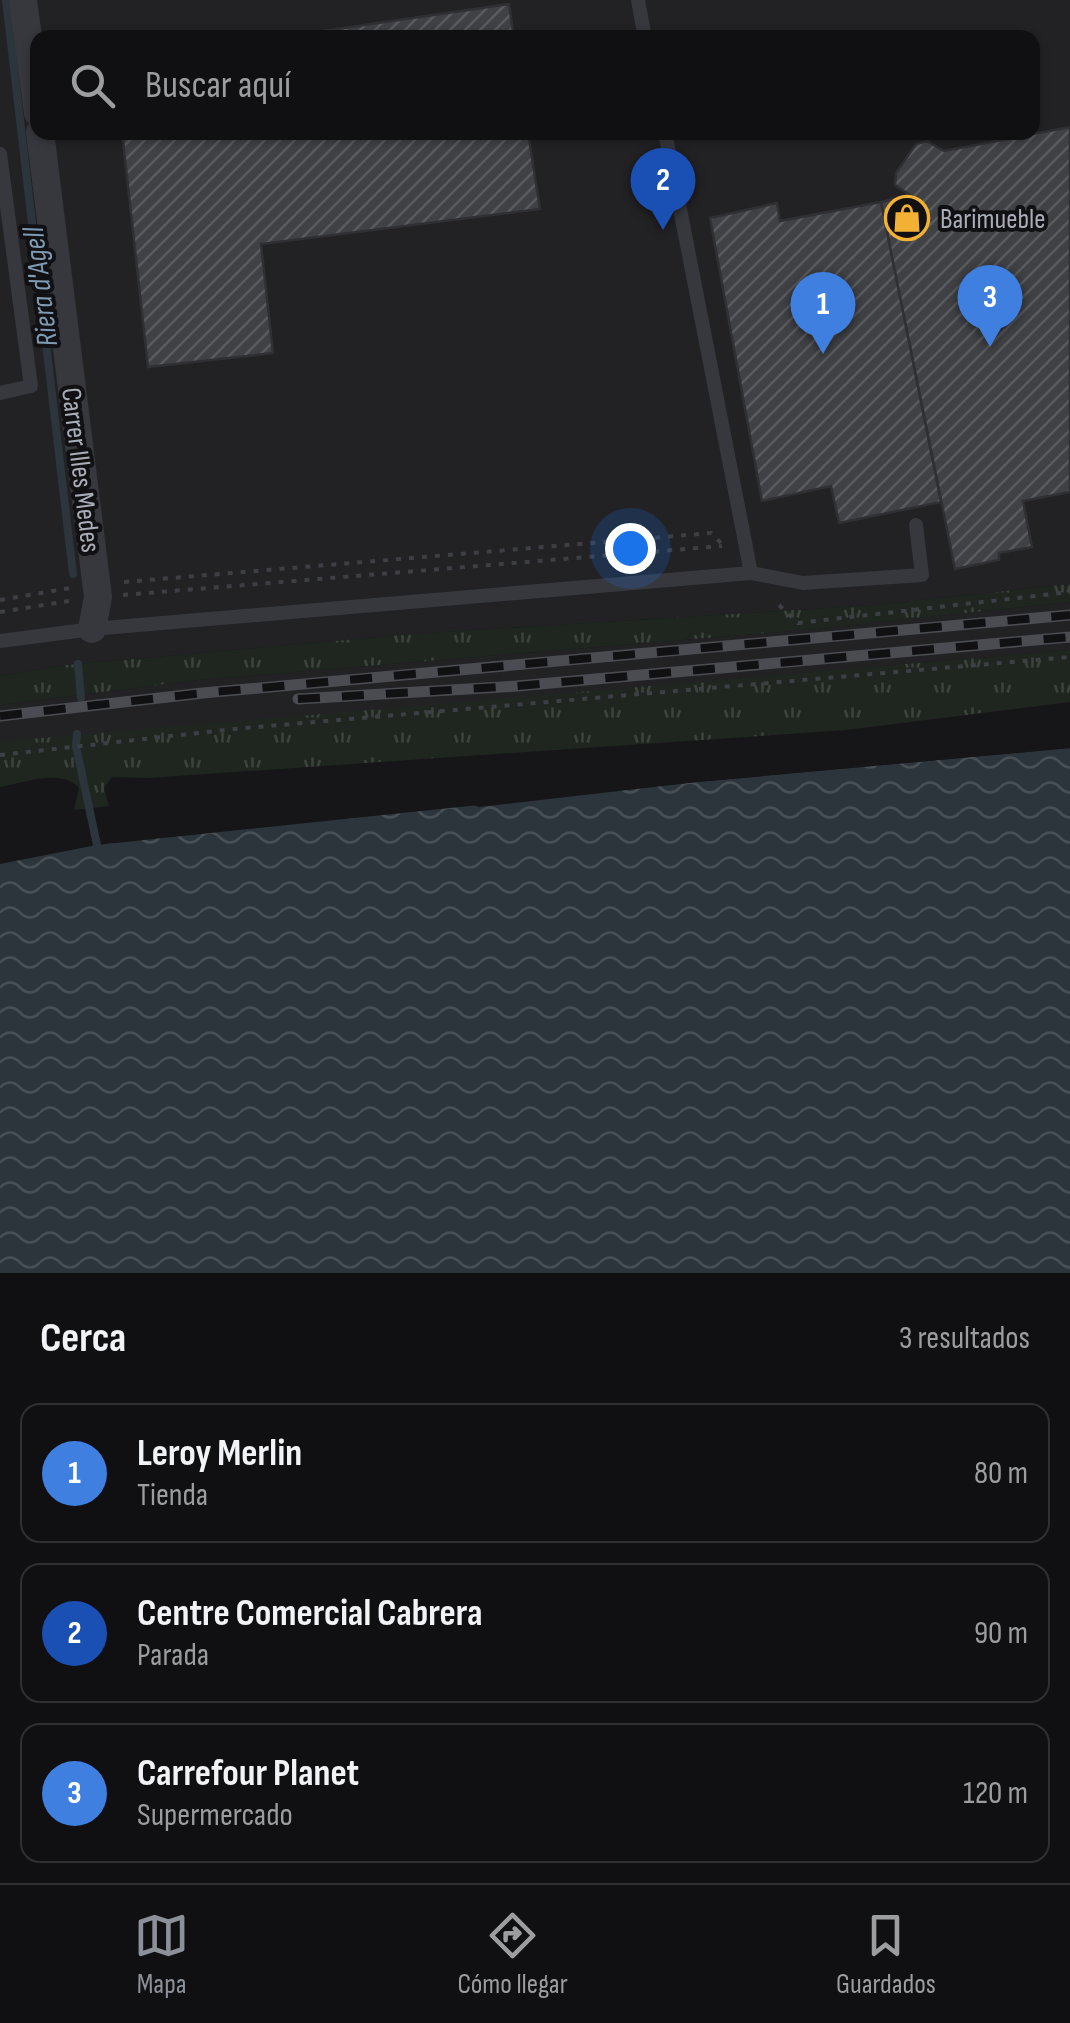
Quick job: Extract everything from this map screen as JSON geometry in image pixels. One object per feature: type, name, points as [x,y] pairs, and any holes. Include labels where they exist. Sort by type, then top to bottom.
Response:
[{"type":"street","points":[[24,0],[30,48]]},
{"type":"street","name":"Carrer Illes Medes","points":[[41,140],[97,590],[92,628]]},
{"type":"lane","points":[[638,0],[644,30]]},
{"type":"lane","points":[[667,140],[751,573]]},
{"type":"lane","points":[[0,154],[31,386],[0,392]]},
{"type":"lane","points":[[0,641],[92,628],[751,573],[802,583],[922,575],[916,525]]},
{"type":"path","points":[[0,600],[711,533],[751,573]]},
{"type":"path","points":[[0,612],[97,590],[724,546]]},
{"type":"path","points":[[780,604],[798,623],[1070,592]]},
{"type":"path","points":[[0,755],[148,738],[1070,657]]},
{"type":"shaded area","points":[[0,0],[1070,0],[1070,584],[875,605],[412,634],[66,665],[0,676]]},
{"type":"shaded area","points":[[1070,602],[1070,650],[0,743],[0,705],[198,680],[815,629]]},
{"type":"green space","points":[[1070,584],[1070,602],[815,629],[198,680],[0,705],[0,676],[66,665],[412,634],[875,605]]},
{"type":"green space","points":[[1070,650],[1070,702],[846,730],[147,778],[112,777],[104,788],[109,806],[74,810],[79,788],[62,779],[41,778],[0,787],[0,743],[6,741]]},
{"type":"water","points":[[1070,748],[1070,1273],[0,1273],[0,864],[97,845],[697,782]]},
{"type":"pier","points":[[1070,743],[1070,748],[697,782],[479,807],[467,803],[697,777]]},
{"type":"building","points":[[509,4],[513,30],[329,30]]},
{"type":"building","points":[[1070,127],[1070,492],[1023,501],[1032,547],[999,553],[999,560],[955,569],[881,202],[910,195],[895,185],[896,173],[916,144],[927,141],[944,151],[1002,140],[1040,140],[1040,133]]},
{"type":"building","points":[[123,140],[529,140],[540,209],[261,244],[273,353],[148,367]]},
{"type":"building","points":[[881,202],[941,502],[839,523],[831,486],[762,501],[710,218],[777,203],[780,221]]},
{"type":"waterway","name":"Riera d'Agell","points":[[6,0],[73,574]]},
{"type":"waterway","name":"Riera d'Agell","points":[[78,664],[81,698]]},
{"type":"waterway","name":"Riera d'Agell","points":[[77,734],[76,746],[97,845]]},
{"type":"railway","points":[[0,716],[203,693],[1070,615]]},
{"type":"railway","points":[[298,699],[517,686],[1070,637]]},
{"type":"place","name":"Barimueble","points":[[907,218]]},
{"type":"place","name":"Centre Comercial Cabrera","points":[[663,230]]},
{"type":"place","name":"Carrefour Planet","points":[[990,347]]},
{"type":"place","name":"Leroy Merlin","points":[[823,354]]}]
